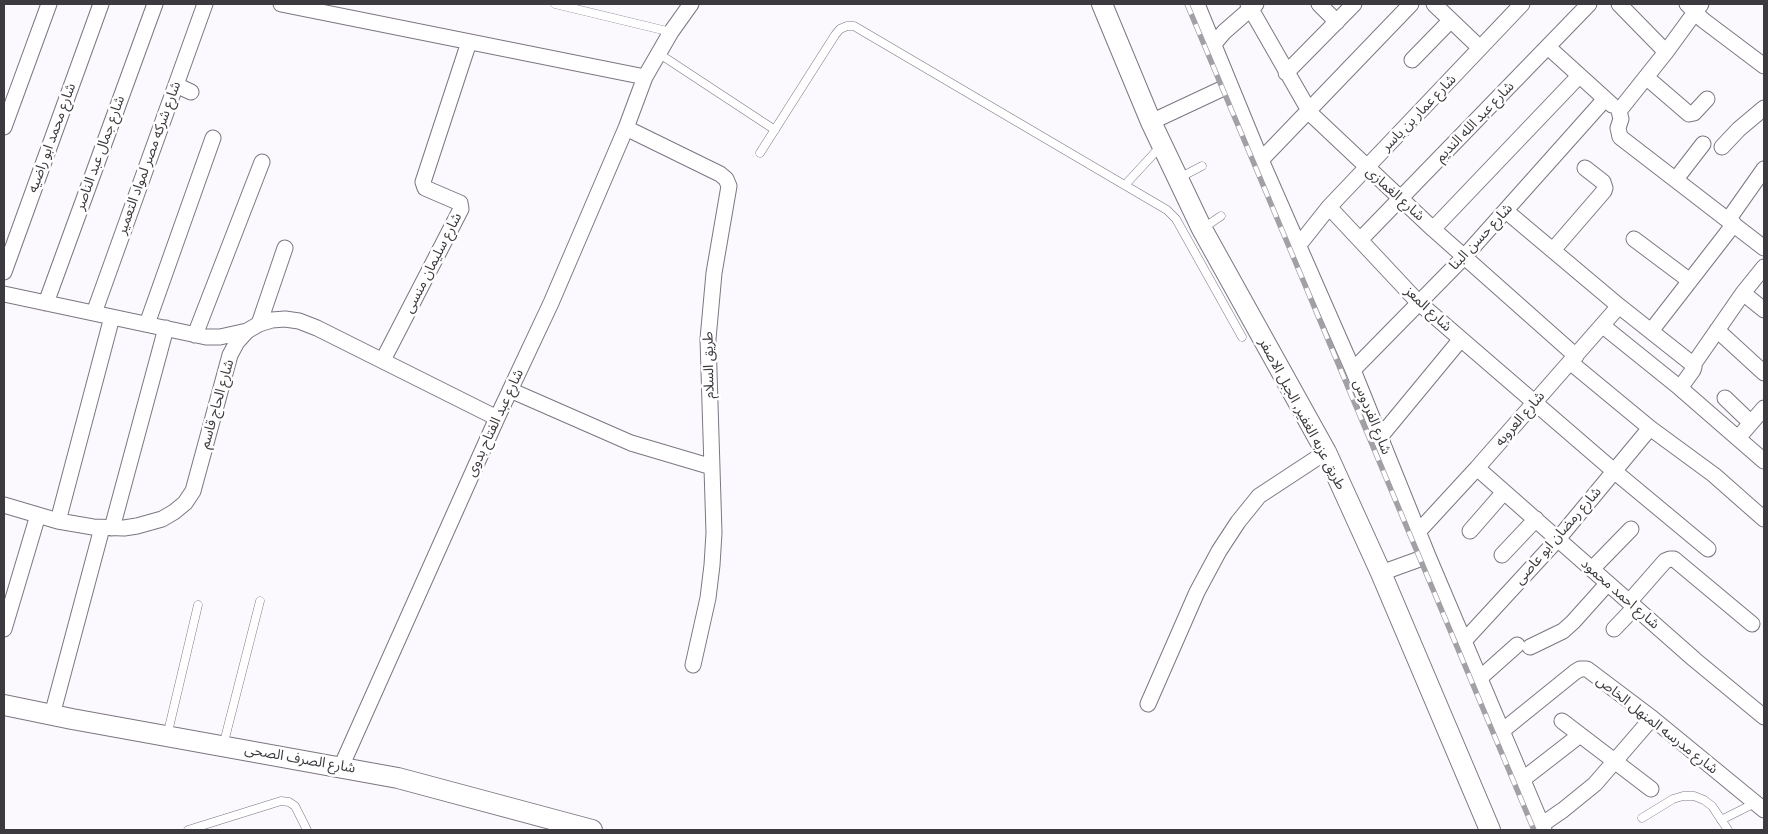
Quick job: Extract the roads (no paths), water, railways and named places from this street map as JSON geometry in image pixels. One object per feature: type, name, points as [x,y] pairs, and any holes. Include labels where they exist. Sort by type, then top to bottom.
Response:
[{"type":"street","points":[[4,127],[49,4]]},
{"type":"street","name":"شارع محمد ابو راضيه","points":[[4,272],[101,4]]},
{"type":"street","name":"شارع جمال عبد الناصر","points":[[46,303],[155,4]]},
{"type":"street","name":"شارع شركه مصر لمواد التعمير","points":[[94,313],[205,4]]},
{"type":"street","points":[[281,4],[644,77]]},
{"type":"street","name":"شارع عبد الفتاح بدوى","points":[[341,767],[497,418],[551,303],[626,128],[644,77],[658,52],[691,4]]},
{"type":"street","name":"طريق عزبه الغفير, الجبل الاصفر","points":[[1102,4],[1161,145],[1202,229],[1326,452],[1381,573],[1490,830]]},
{"type":"street","name":"شارع الفردوس","points":[[1197,4],[1260,160],[1353,370],[1418,532],[1543,826]]},
{"type":"street","points":[[1319,4],[1337,22]]},
{"type":"street","points":[[1286,73],[1354,4]]},
{"type":"street","points":[[1260,160],[1411,4]]},
{"type":"street","points":[[1434,4],[1480,48]]},
{"type":"street","name":"شارع عمار بن ياسر","points":[[1298,246],[1329,207],[1522,4]]},
{"type":"street","name":"شارع عبد الله النديم","points":[[1360,240],[1589,4]]},
{"type":"street","points":[[1619,4],[1666,52]]},
{"type":"street","points":[[1214,44],[1252,5]]},
{"type":"street","name":"شارع الغمازى","points":[[1252,5],[1286,73],[1308,111],[1366,168],[1650,428],[1714,475],[1764,519]]},
{"type":"street","points":[[1619,111],[1666,52],[1695,7],[1764,66]]},
{"type":"street","points":[[1412,60],[1451,20]]},
{"type":"street","name":"شارع سليمان منسى","points":[[383,360],[461,209],[460,203],[425,188],[423,182],[469,42]]},
{"type":"street","points":[[1548,47],[1619,111],[1621,119],[1618,132],[1620,137],[1764,248]]},
{"type":"street","points":[[1433,229],[1579,76]]},
{"type":"street","points":[[1646,77],[1689,114],[1694,113],[1707,98]]},
{"type":"street","points":[[176,85],[191,92]]},
{"type":"street","points":[[1151,122],[1230,85]]},
{"type":"street","name":"شارع حسن البنا","points":[[1353,370],[1506,211],[1605,99]]},
{"type":"street","points":[[1722,147],[1739,129],[1764,108]]},
{"type":"street","name":"طريق السلام","points":[[626,128],[720,174],[730,186],[714,273],[708,339],[714,533],[712,566],[708,598],[693,664]]},
{"type":"street","points":[[147,324],[213,138]]},
{"type":"street","points":[[1676,179],[1703,144]]},
{"type":"street","points":[[195,335],[262,162]]},
{"type":"street","points":[[1554,250],[1604,191],[1603,182],[1585,168]]},
{"type":"street","points":[[1651,331],[1690,281],[1731,222],[1764,169]]},
{"type":"street","name":"شارع المعز","points":[[1329,207],[1418,302],[1614,471],[1708,549]]},
{"type":"street","points":[[1506,211],[1693,365]]},
{"type":"street","points":[[1634,239],[1690,281]]},
{"type":"street","name":"شارع الحاج قاسم","points":[[4,505],[58,521],[107,528],[136,526],[162,519],[185,503],[193,491],[230,355],[237,342],[253,327],[285,248]]},
{"type":"street","points":[[1680,388],[1717,330],[1764,267]]},
{"type":"street","points":[[1743,293],[1764,310]]},
{"type":"street","points":[[4,294],[195,335],[220,337],[272,320],[299,321],[383,360],[497,418]]},
{"type":"street","name":"شارع العروبه","points":[[1418,532],[1477,468],[1619,306]]},
{"type":"street","points":[[58,521],[112,317]]},
{"type":"street","points":[[1603,326],[1680,388],[1764,461]]},
{"type":"street","points":[[52,715],[166,328]]},
{"type":"street","points":[[1717,330],[1764,373]]},
{"type":"street","points":[[1380,437],[1461,339]]},
{"type":"street","points":[[510,390],[624,440],[712,467]]},
{"type":"street","points":[[1725,398],[1751,423]]},
{"type":"street","points":[[1738,438],[1764,408]]},
{"type":"street","name":"شارع رمضان ابو عاصى","points":[[1464,641],[1558,539],[1650,428]]},
{"type":"street","points":[[1148,704],[1197,592],[1219,551],[1238,522],[1260,496],[1326,452]]},
{"type":"street","name":"شارع احمد محمود","points":[[1477,468],[1695,660],[1764,717]]},
{"type":"street","points":[[1470,531],[1504,492]]},
{"type":"street","points":[[4,629],[38,515]]},
{"type":"street","points":[[1502,555],[1536,519]]},
{"type":"street","points":[[1592,569],[1631,529]]},
{"type":"street","points":[[1381,573],[1428,556]]},
{"type":"street","points":[[1614,629],[1665,561],[1670,559],[1674,559],[1752,624]]},
{"type":"street","points":[[1480,678],[1524,646],[1563,630],[1573,622],[1608,583]]},
{"type":"street","name":"شارع مدرسه المنهل الخاص","points":[[1502,731],[1580,668],[1587,669],[1652,718],[1760,807]]},
{"type":"street","name":"شارع الصرف الصحى","points":[[4,705],[398,778],[592,830]]},
{"type":"street","points":[[1543,826],[1547,821],[1579,799],[1595,784],[1652,718]]},
{"type":"street","points":[[1562,721],[1651,789]]},
{"type":"street","points":[[1522,780],[1580,735]]},
{"type":"lane","points":[[555,4],[671,32]]},
{"type":"lane","points":[[760,153],[834,35],[840,29],[854,26],[1162,206],[1176,219],[1242,337]]},
{"type":"lane","points":[[658,52],[775,130]]},
{"type":"lane","points":[[1125,185],[1161,145]]},
{"type":"lane","points":[[1178,179],[1202,166]]},
{"type":"lane","points":[[1202,229],[1221,216]]},
{"type":"lane","points":[[223,746],[260,600]]},
{"type":"lane","points":[[167,736],[198,604]]},
{"type":"lane","points":[[1642,818],[1673,799],[1683,796],[1694,796],[1712,806],[1728,830]]},
{"type":"lane","points":[[188,830],[281,801],[289,802],[295,806],[307,830]]},
{"type":"lane","points":[[1721,820],[1760,807]]},
{"type":"railway","points":[[1187,4],[1534,830]]}]
